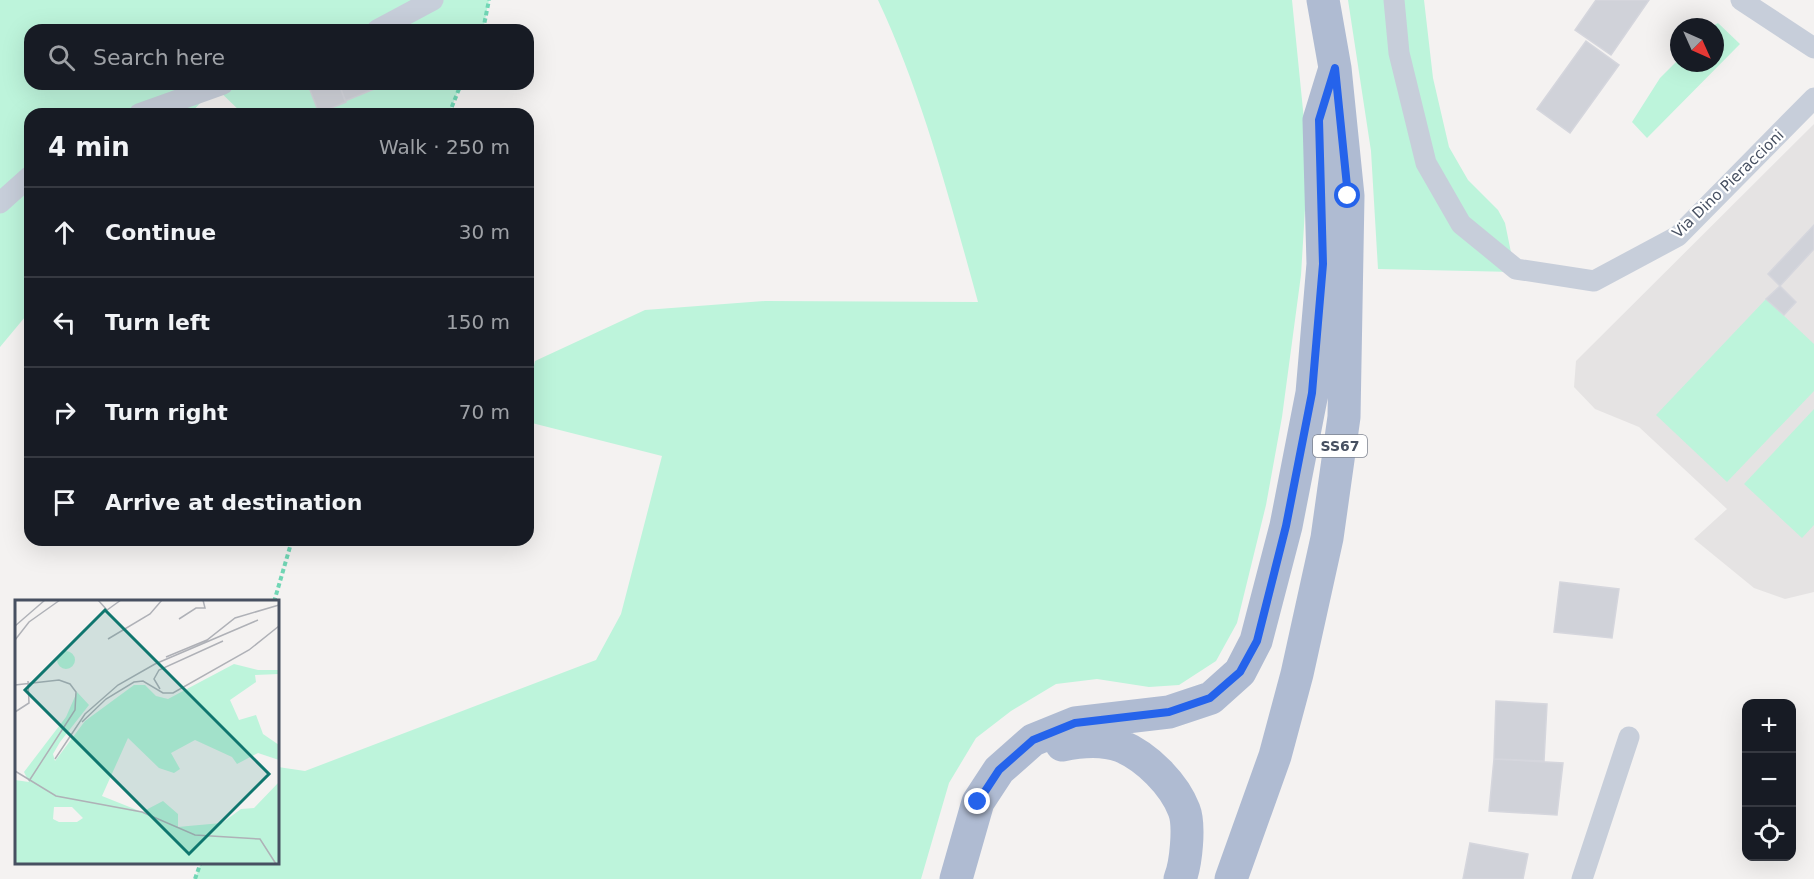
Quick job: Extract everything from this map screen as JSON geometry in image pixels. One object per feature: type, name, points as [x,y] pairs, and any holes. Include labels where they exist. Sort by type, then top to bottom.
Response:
[{"type":"main road","name":"SS67","points":[[1235,873],[1275,756],[1297,674],[1327,538],[1344,417],[1348,196],[1335,68],[1323,0]]},
{"type":"main road","points":[[956,879],[978,802],[999,770],[1033,740],[1075,723],[1169,712],[1210,698],[1240,672],[1257,641],[1286,526],[1312,393],[1323,264],[1319,120],[1335,68]]},
{"type":"main road","points":[[978,802],[1010,770],[1044,748],[1088,740],[1121,746],[1159,771],[1185,811],[1186,848],[1180,879]]},
{"type":"street","points":[[388,24],[433,0]]},
{"type":"street","name":"Via Dino Pieraccioni","points":[[1394,0],[1399,53],[1426,163],[1461,224],[1516,269],[1594,281],[1678,236],[1814,98]]},
{"type":"street","points":[[1741,0],[1814,48]]},
{"type":"street","points":[[156,108],[207,90]]},
{"type":"street","points":[[0,203],[24,181]]},
{"type":"street","points":[[1582,879],[1629,737]]},
{"type":"path","points":[[484,24],[489,0]]},
{"type":"path","points":[[451,108],[459,90]]},
{"type":"path","points":[[275,600],[290,546]]},
{"type":"path","points":[[195,879],[200,864]]},
{"type":"shaded area","points":[[1814,124],[1814,592],[1785,599],[1754,588],[1694,539],[1727,509],[1639,427],[1595,409],[1574,387],[1576,361]]},
{"type":"green space","points":[[0,0],[489,0],[484,24],[24,24],[24,90],[212,90],[196,108],[24,108],[24,318],[0,347]]},
{"type":"green space","points":[[878,0],[1292,0],[1308,160],[1301,275],[1282,417],[1266,505],[1237,623],[1216,661],[1179,685],[1149,687],[1097,679],[1056,684],[1011,711],[976,738],[949,783],[921,879],[195,879],[201,864],[279,864],[279,767],[305,771],[596,660],[621,614],[662,456],[534,424],[535,361],[645,310],[765,301],[978,302],[922,111]]},
{"type":"green space","points":[[1348,0],[1424,0],[1433,78],[1449,147],[1468,180],[1498,210],[1505,223],[1515,272],[1378,269],[1371,151]]},
{"type":"green space","points":[[1724,29],[1740,44],[1724,60]]},
{"type":"green space","points":[[1670,68],[1670,72],[1712,72],[1647,138],[1632,122],[1660,78]]},
{"type":"green space","points":[[218,90],[459,90],[451,108],[237,108]]},
{"type":"green space","points":[[1766,299],[1814,344],[1814,391],[1727,482],[1656,415]]},
{"type":"green space","points":[[1814,409],[1814,525],[1802,538],[1744,484]]},
{"type":"building","points":[[1596,0],[1649,0],[1611,55],[1575,30]]},
{"type":"building","points":[[1586,41],[1619,65],[1570,133],[1537,109]]},
{"type":"building","points":[[310,90],[341,90],[346,102],[331,108],[317,108]]},
{"type":"building","points":[[341,90],[372,90],[345,101]]},
{"type":"building","points":[[1814,225],[1814,249],[1780,286],[1768,274]]},
{"type":"building","points":[[1780,286],[1796,302],[1784,315],[1766,299]]},
{"type":"building","points":[[1560,582],[1619,589],[1612,638],[1554,632]]},
{"type":"building","points":[[1496,701],[1547,704],[1544,761],[1494,759]]},
{"type":"building","points":[[1494,759],[1563,763],[1557,815],[1489,811]]},
{"type":"building","points":[[1470,843],[1528,854],[1523,879],[1463,879]]},
{"type":"route","points":[[978,802],[999,770],[1033,740],[1075,723],[1169,712],[1210,698],[1240,672],[1257,641],[1286,526],[1312,393],[1323,264],[1319,120],[1335,68],[1348,196]]}]
